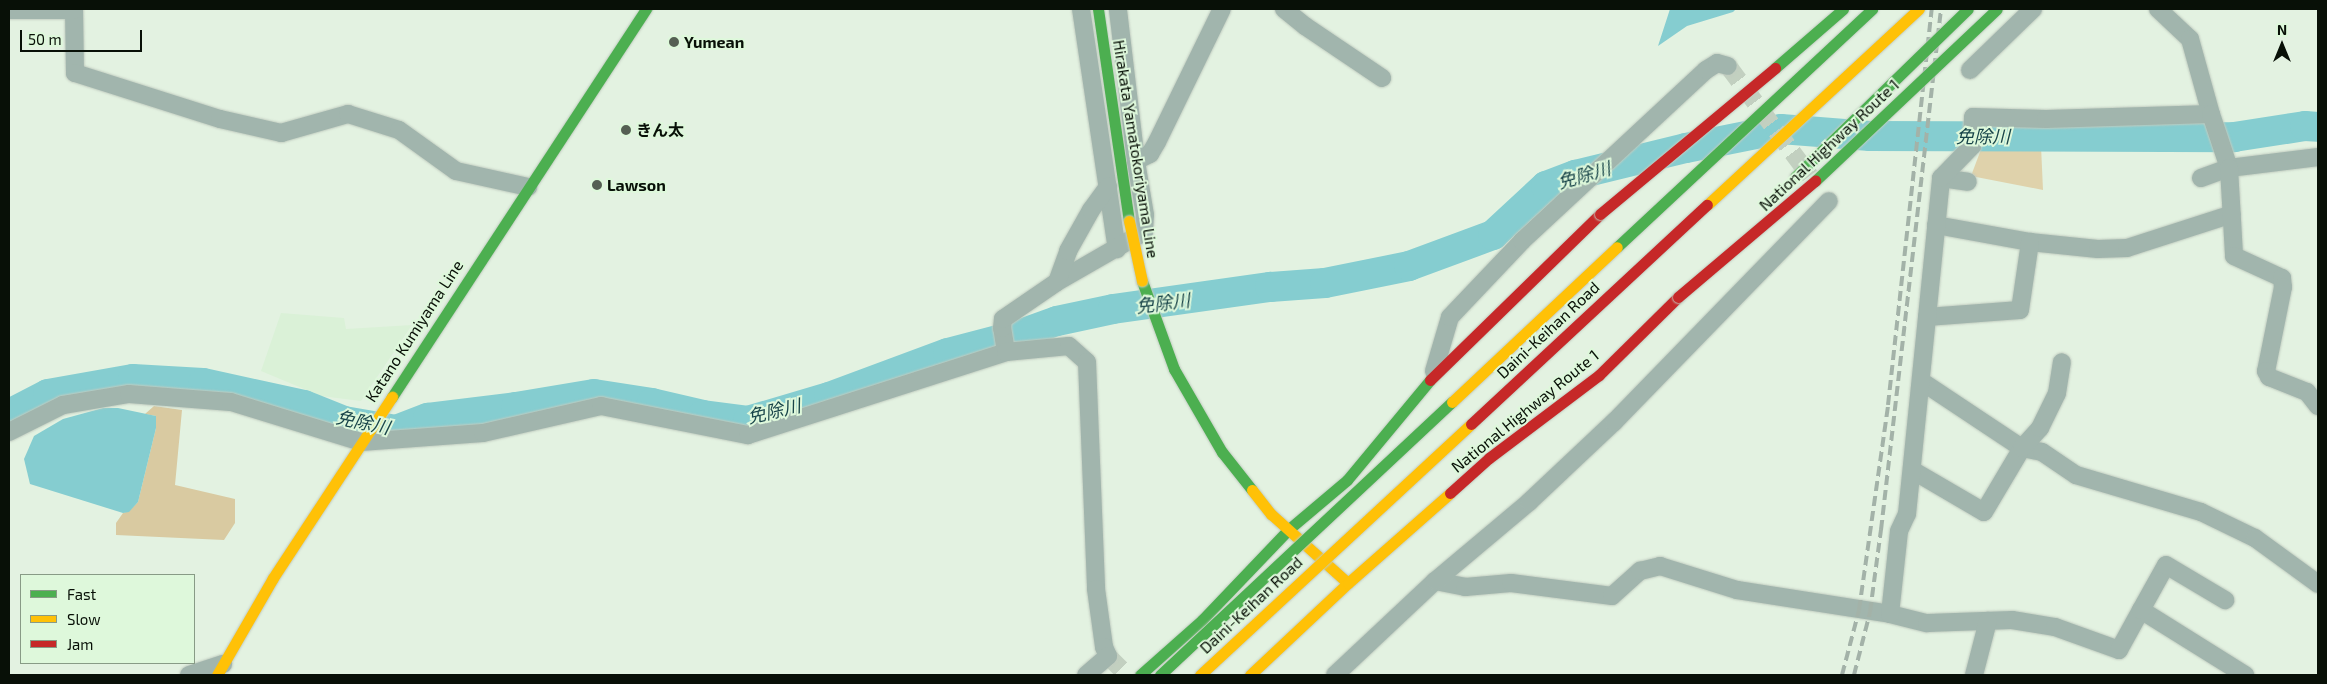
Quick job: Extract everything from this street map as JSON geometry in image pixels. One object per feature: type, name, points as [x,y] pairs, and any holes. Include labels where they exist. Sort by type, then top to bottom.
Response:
[{"type":"main road","name":"Katano Kumiyama Line","points":[[220,669],[273,578],[646,9]]},
{"type":"main road","name":"Hirakata Yamatokoriyama Line","points":[[1098,9],[1129,222],[1146,295],[1174,369],[1222,452],[1272,514],[1348,583]]},
{"type":"main road","points":[[1600,214],[1811,38],[1843,9]]},
{"type":"main road","name":"Daini-Keihan Road","points":[[1160,675],[1872,9]]},
{"type":"main road","name":"Daini-Keihan Road","points":[[1200,675],[1919,9]]},
{"type":"main road","points":[[1788,184],[1968,9]]},
{"type":"main road","name":"National Highway Route 1","points":[[1250,675],[1348,583],[1490,458],[1599,376],[1678,297],[1747,241],[1837,162],[1997,9]]},
{"type":"main road","points":[[1140,675],[1202,620],[1289,529],[1347,480],[1433,376],[1600,214],[1779,48]]},
{"type":"main road","points":[[1678,297],[1767,205]]},
{"type":"street","points":[[9,10],[74,9],[75,74],[220,119],[281,133],[348,114],[400,130],[456,171],[528,188]]},
{"type":"street","points":[[1081,9],[1117,249]]},
{"type":"street","points":[[1006,352],[1002,328],[1004,319],[1057,282],[1144,232],[1145,215],[1136,161],[1118,9]]},
{"type":"street","points":[[1136,161],[1150,154],[1158,142],[1222,9]]},
{"type":"street","points":[[1284,9],[1305,26],[1382,78]]},
{"type":"street","points":[[1970,70],[2032,9]]},
{"type":"street","points":[[2158,9],[2190,39],[2211,114],[2229,168],[2234,256],[2282,278],[2283,287],[2266,371],[2269,377],[2307,392],[2318,406]]},
{"type":"street","points":[[1433,376],[1450,317],[1476,289],[1522,241],[1706,70],[1717,63],[1728,66]]},
{"type":"street","points":[[1890,614],[1899,531],[1907,514],[1941,178],[1972,141],[1973,117],[2065,119],[2211,114]]},
{"type":"street","points":[[2201,178],[2229,168],[2318,157]]},
{"type":"street","points":[[1941,178],[1968,182]]},
{"type":"street","points":[[1057,282],[1068,251],[1091,210],[1108,188]]},
{"type":"street","points":[[1335,675],[1435,581],[1529,502],[1614,422],[1829,201]]},
{"type":"street","points":[[1936,225],[2030,242],[2098,249],[2127,248],[2232,214]]},
{"type":"street","points":[[1927,317],[2020,310],[2030,242]]},
{"type":"street","points":[[9,432],[63,405],[128,394],[231,402],[363,439],[483,433],[601,406],[748,435],[1006,352],[1069,346],[1087,362],[1096,588],[1104,647],[1108,656],[1086,675]]},
{"type":"street","points":[[1912,470],[1984,512],[2022,448],[2040,428],[2057,393],[2062,362]]},
{"type":"street","points":[[1921,382],[2022,448],[2042,452],[2076,475],[2200,512],[2255,538],[2318,584]]},
{"type":"street","points":[[1435,581],[1464,587],[1511,583],[1612,596],[1640,571],[1660,566],[1737,590],[1890,614],[1927,623],[2012,620],[2055,627],[2119,650],[2166,565],[2225,600]]},
{"type":"street","points":[[2141,610],[2245,675]]},
{"type":"street","points":[[1974,675],[1988,621]]},
{"type":"street","points":[[189,675],[220,669]]},
{"type":"shaded area","points":[[1983,144],[2041,146],[2043,190],[1971,176]]},
{"type":"shaded area","points":[[281,313],[344,318],[346,329],[412,325],[361,401],[321,396],[261,371]]},
{"type":"shaded area","points":[[154,406],[182,410],[175,485],[235,499],[235,523],[224,540],[116,535],[116,523],[123,513],[129,511],[138,502],[156,428],[156,416],[145,414]]},
{"type":"water","points":[[1670,9],[1736,9],[1733,12],[1687,26],[1658,46]]},
{"type":"water","points":[[103,408],[118,408],[156,416],[156,428],[138,502],[129,512],[123,513],[30,484],[24,459],[34,436],[63,419]]},
{"type":"waterway","name":"免除川","points":[[9,414],[48,394],[133,379],[203,383],[304,405],[344,421],[396,430],[428,418],[516,407],[594,394],[652,403],[703,415],[748,421],[829,397],[948,353],[1021,334],[1057,321],[1113,309],[1270,287],[1325,283],[1409,266],[1493,235],[1546,186],[1575,175],[1686,148],[1781,129],[1870,136],[2234,137],[2305,126],[2318,127]]},
{"type":"tunnel","points":[[1728,66],[1810,176]]},
{"type":"tunnel","points":[[1108,656],[1127,675]]},
{"type":"railway","points":[[1842,675],[1859,610],[1888,405],[1932,9]]},
{"type":"railway","points":[[1854,675],[1870,612],[1881,530],[1941,9]]},
{"type":"traffic: fast","points":[[392,397],[646,9]]},
{"type":"traffic: fast","points":[[1098,9],[1129,221]]},
{"type":"traffic: fast","points":[[1775,68],[1843,9]]},
{"type":"traffic: fast","points":[[1617,247],[1872,9]]},
{"type":"traffic: fast","points":[[1795,177],[1968,9]]},
{"type":"traffic: fast","points":[[1815,181],[1997,9]]},
{"type":"traffic: fast","points":[[1142,281],[1174,369],[1222,452],[1252,490]]},
{"type":"traffic: fast","points":[[1140,675],[1202,620],[1289,529],[1347,480],[1430,380]]},
{"type":"traffic: fast","points":[[1160,675],[1452,402]]},
{"type":"traffic: slow","points":[[1707,205],[1919,9]]},
{"type":"traffic: slow","points":[[1129,221],[1142,281]]},
{"type":"traffic: slow","points":[[1452,402],[1617,247]]},
{"type":"traffic: slow","points":[[217,675],[273,578],[392,397]]},
{"type":"traffic: slow","points":[[1200,675],[1471,424]]},
{"type":"traffic: slow","points":[[1252,490],[1271,514],[1348,583]]},
{"type":"traffic: slow","points":[[1250,675],[1348,583],[1450,493]]},
{"type":"traffic: jam","points":[[1600,214],[1775,68]]},
{"type":"traffic: jam","points":[[1678,297],[1815,181]]},
{"type":"traffic: jam","points":[[1471,424],[1707,205]]},
{"type":"traffic: jam","points":[[1430,380],[1600,214]]},
{"type":"traffic: jam","points":[[1450,493],[1489,458],[1599,375],[1678,297]]},
{"type":"place","name":"Yumean","points":[[674,42]]},
{"type":"place","name":"きん太","points":[[626,130]]},
{"type":"place","name":"Lawson","points":[[597,185]]}]
